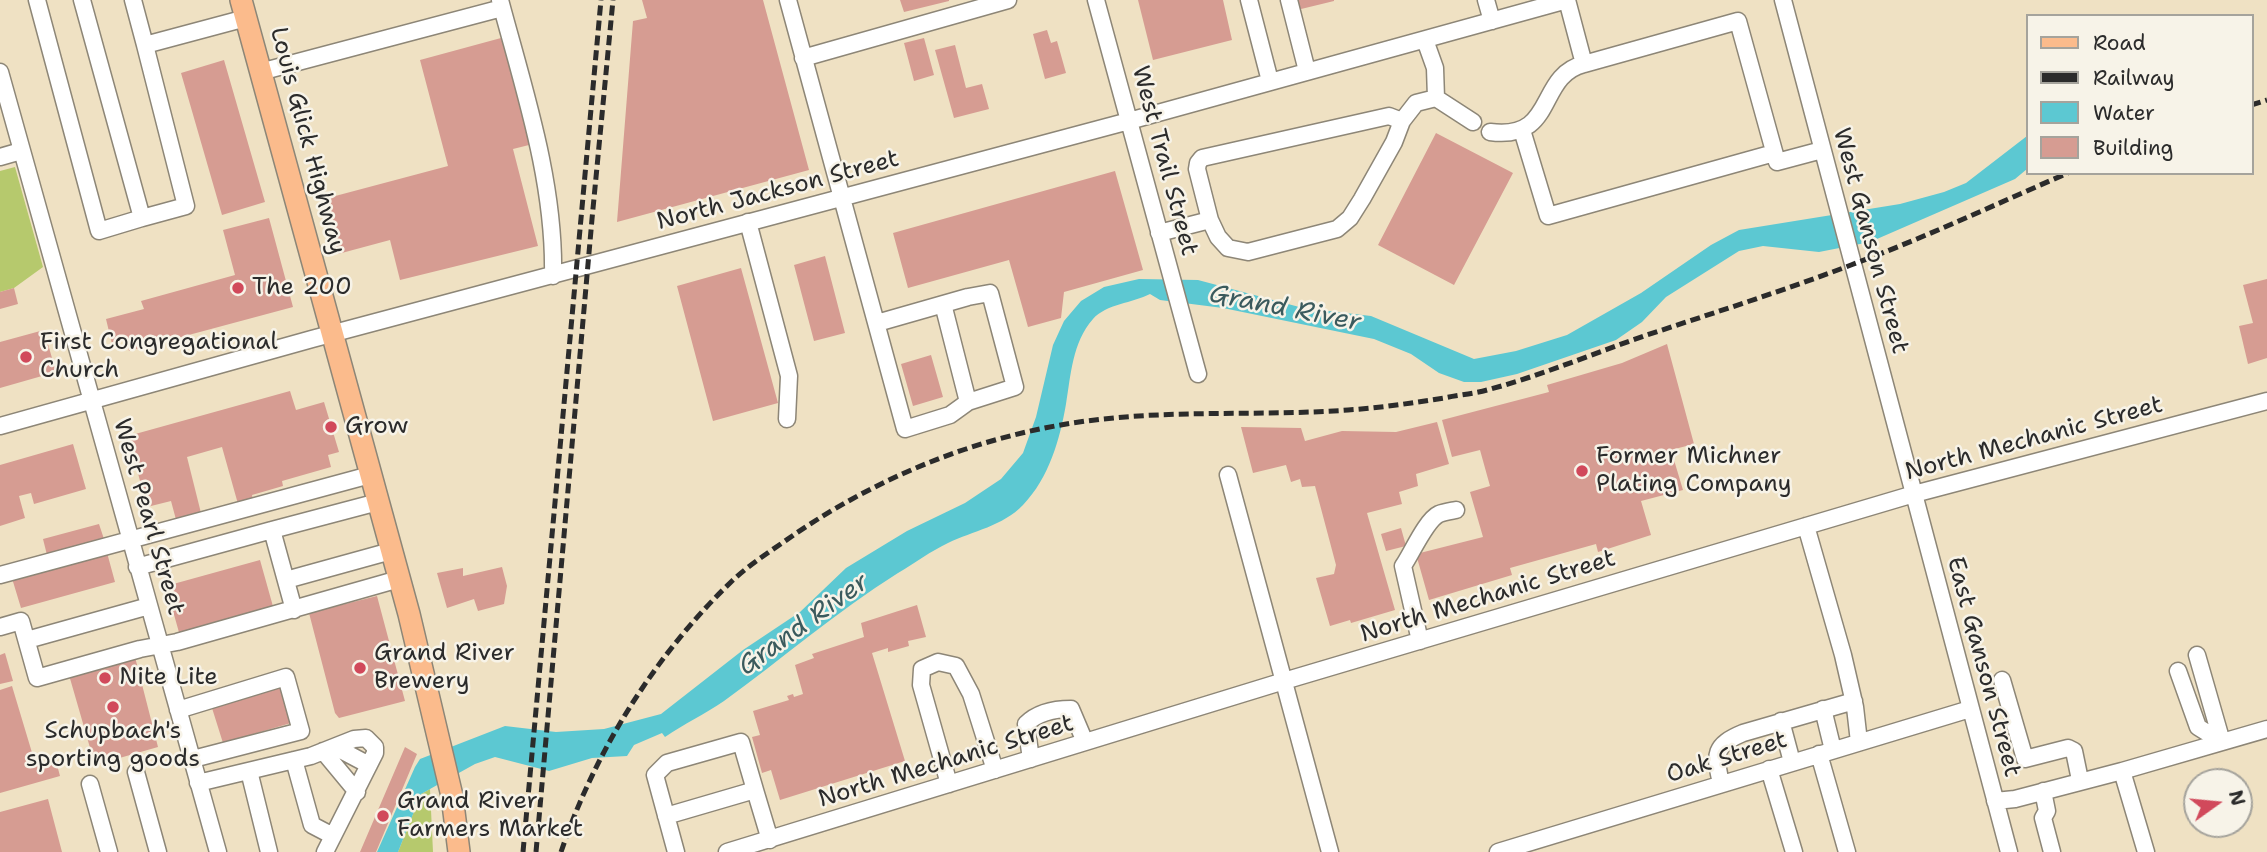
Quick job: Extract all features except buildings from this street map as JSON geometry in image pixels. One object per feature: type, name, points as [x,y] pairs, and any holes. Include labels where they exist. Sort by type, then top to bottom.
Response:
[{"type":"main road","name":"Louis Glick Highway","points":[[243,9],[399,579],[452,796],[460,852]]},
{"type":"street","points":[[37,0],[99,231],[187,206],[133,0]]},
{"type":"street","points":[[82,0],[142,218]]},
{"type":"street","points":[[788,0],[905,429],[950,415],[968,402],[1015,387],[990,293],[877,323]]},
{"type":"street","points":[[803,58],[1008,0]]},
{"type":"street","name":"West Trail Street","points":[[1096,0],[1198,374]]},
{"type":"street","points":[[1250,0],[1270,81]]},
{"type":"street","points":[[1289,0],[1307,71]]},
{"type":"street","points":[[1486,0],[1492,22]]},
{"type":"street","points":[[1567,0],[1584,64]]},
{"type":"street","name":"North Jackson Street","points":[[0,426],[1492,22],[1541,4],[1567,0]]},
{"type":"street","name":"West Ganson Street","points":[[1783,0],[1914,494]]},
{"type":"street","points":[[260,72],[501,4],[539,142],[552,222],[553,276]]},
{"type":"street","points":[[145,46],[243,9]]},
{"type":"street","points":[[1490,132],[1507,134],[1522,130],[1535,121],[1563,73],[1571,67],[1738,22],[1777,162],[1822,150]]},
{"type":"street","points":[[1425,40],[1435,68],[1436,98]]},
{"type":"street","name":"West Pearl Street","points":[[0,72],[218,852]]},
{"type":"street","points":[[1402,121],[1389,116],[1202,158],[1197,169],[1210,220],[1218,237],[1228,248],[1248,252],[1337,229],[1350,218],[1362,199],[1394,142],[1402,121],[1416,103],[1436,98],[1472,122]]},
{"type":"street","points":[[1522,130],[1548,216],[1774,153]]},
{"type":"street","points":[[0,157],[21,151]]},
{"type":"street","points":[[1159,233],[1210,220]]},
{"type":"street","points":[[748,222],[789,376],[787,419]]},
{"type":"street","points":[[943,304],[968,402]]},
{"type":"street","name":"North Mechanic Street","points":[[727,852],[744,850],[1284,681],[1914,494],[2267,401]]},
{"type":"street","points":[[0,575],[370,475]]},
{"type":"street","points":[[1228,475],[1330,852]]},
{"type":"street","name":"East Ganson Street","points":[[1914,494],[2007,851]]},
{"type":"street","points":[[137,566],[378,502]]},
{"type":"street","points":[[1420,641],[1403,566],[1417,546],[1422,531],[1437,514],[1456,510]]},
{"type":"street","points":[[1806,526],[1854,701],[1859,742]]},
{"type":"street","points":[[272,530],[293,610]]},
{"type":"street","points":[[286,580],[391,551]]},
{"type":"street","points":[[0,627],[20,621],[37,678],[399,579]]},
{"type":"street","points":[[27,640],[149,606]]},
{"type":"street","points":[[2197,655],[2221,742]]},
{"type":"street","points":[[949,784],[921,685],[922,669],[938,662],[956,666],[971,694],[995,770]]},
{"type":"street","points":[[2178,671],[2197,727],[2221,742]]},
{"type":"street","points":[[178,710],[286,677],[301,731],[193,759]]},
{"type":"street","points":[[2002,680],[2025,759],[2068,748],[2074,751],[2080,780]]},
{"type":"street","points":[[1721,783],[1717,754],[1727,740],[1854,701]]},
{"type":"street","points":[[1031,759],[1026,724],[1046,712],[1071,709],[1085,742]]},
{"type":"street","points":[[1823,709],[1826,752],[1847,852]]},
{"type":"street","name":"Oak Street","points":[[1509,850],[1970,709]]},
{"type":"street","points":[[1782,721],[1791,762]]},
{"type":"street","points":[[1995,802],[2122,771],[2267,730]]},
{"type":"street","points":[[198,783],[294,760],[354,739],[366,738],[375,747],[375,753],[325,852]]},
{"type":"street","points":[[676,852],[655,775],[667,764],[741,742],[770,840]]},
{"type":"street","points":[[329,749],[357,792]]},
{"type":"street","points":[[294,760],[312,825],[333,836]]},
{"type":"street","points":[[1769,769],[1794,852]]},
{"type":"street","points":[[249,771],[269,852]]},
{"type":"street","points":[[2122,771],[2146,852]]},
{"type":"street","points":[[136,772],[158,852]]},
{"type":"street","points":[[90,785],[109,852]]},
{"type":"street","points":[[666,816],[755,790]]},
{"type":"street","points":[[2043,791],[2047,811],[2043,818],[2052,852]]},
{"type":"green space","points":[[15,167],[43,267],[14,288],[0,292],[0,171]]},
{"type":"green space","points":[[430,789],[433,852],[398,852],[421,794]]},
{"type":"water","name":"Grand River","points":[[2025,138],[2025,171],[2015,179],[1870,242],[1819,252],[1763,246],[1739,251],[1666,297],[1642,322],[1616,340],[1517,374],[1481,382],[1464,382],[1439,373],[1411,354],[1374,339],[1223,308],[1160,300],[1150,294],[1112,307],[1093,319],[1081,338],[1073,360],[1063,417],[1052,458],[1040,483],[1015,512],[997,523],[942,546],[898,573],[831,619],[724,701],[665,737],[662,733],[634,745],[627,756],[592,758],[549,771],[495,757],[475,764],[421,794],[398,852],[377,852],[420,759],[505,726],[556,732],[604,729],[661,714],[743,650],[800,612],[846,568],[907,531],[965,503],[1001,479],[1023,453],[1036,417],[1053,345],[1064,321],[1081,301],[1104,287],[1139,279],[1198,280],[1303,308],[1371,316],[1474,359],[1516,351],[1567,335],[1641,293],[1711,245],[1739,230],[1900,204],[1966,183]]},
{"type":"railway","points":[[523,852],[601,0]]},
{"type":"railway","points":[[536,852],[613,0]]},
{"type":"railway","points":[[2253,104],[2267,100]]},
{"type":"railway","points":[[561,852],[591,777],[630,706],[678,640],[704,610],[739,574],[795,534],[830,511],[904,473],[942,457],[1021,433],[1103,419],[1360,409],[1482,391],[1546,372],[1825,275],[1906,244],[2063,175]]},
{"type":"place","name":"The 200","points":[[238,288]]},
{"type":"place","name":"First Congregational Church","points":[[26,357]]},
{"type":"place","name":"Grow","points":[[331,427]]},
{"type":"place","name":"Former Michner Plating Company","points":[[1582,471]]},
{"type":"place","name":"Grand River Brewery","points":[[360,668]]},
{"type":"place","name":"Nite Lite","points":[[105,678]]},
{"type":"place","name":"Schupbach's sporting goods","points":[[113,707]]},
{"type":"place","name":"Grand River Farmers Market","points":[[383,816]]}]
